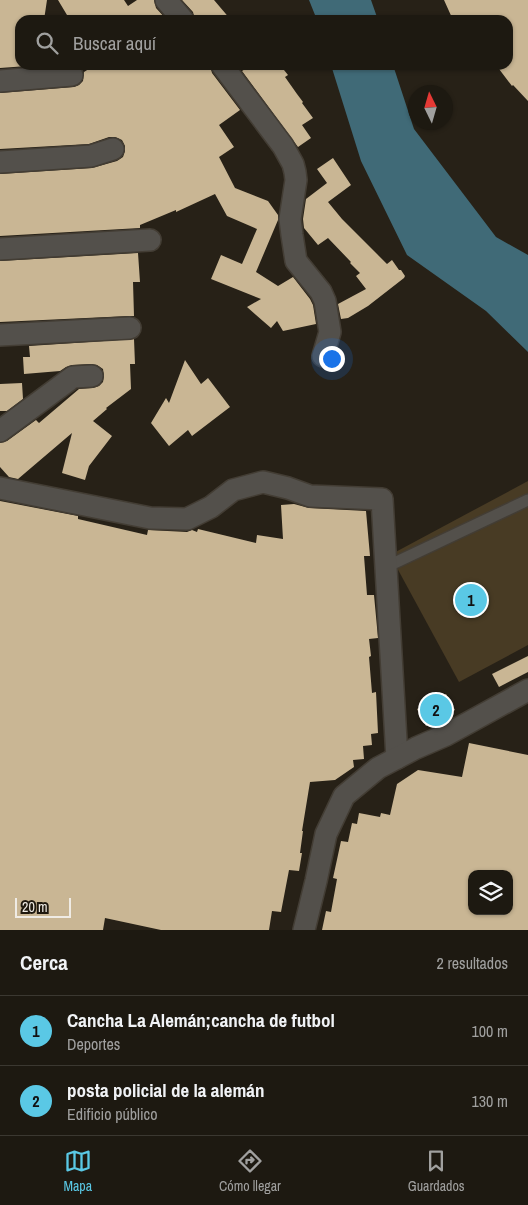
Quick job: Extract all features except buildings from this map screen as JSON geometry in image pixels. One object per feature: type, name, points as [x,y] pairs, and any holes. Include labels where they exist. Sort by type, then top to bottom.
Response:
[{"type":"street","points":[[166,0],[179,15]]},
{"type":"street","points":[[226,70],[283,146],[293,164],[296,180],[290,219],[296,261],[321,292],[325,301],[330,332],[323,356]]},
{"type":"street","points":[[0,81],[72,75]]},
{"type":"street","points":[[0,162],[91,156],[113,149]]},
{"type":"street","points":[[0,249],[150,240]]},
{"type":"street","points":[[0,335],[130,328]]},
{"type":"street","points":[[0,432],[74,377],[92,376]]},
{"type":"street","points":[[0,488],[150,518],[187,519],[211,508],[233,490],[263,482],[310,496],[382,499],[397,758]]},
{"type":"street","points":[[304,930],[326,834],[344,796],[378,768],[528,690]]},
{"type":"lane","points":[[386,567],[528,500]]},
{"type":"shaded area","points":[[528,481],[528,645],[459,682],[390,555]]},
{"type":"water","points":[[309,0],[371,0],[376,15],[315,15]]},
{"type":"water","points":[[333,70],[395,70],[408,111],[408,130],[415,130],[496,237],[528,255],[528,352],[486,311],[407,255],[361,161]]},
{"type":"place","name":"Cancha La Alemán;cancha de futbol","points":[[471,600]]},
{"type":"place","name":"posta policial de la alemán","points":[[436,710]]}]
